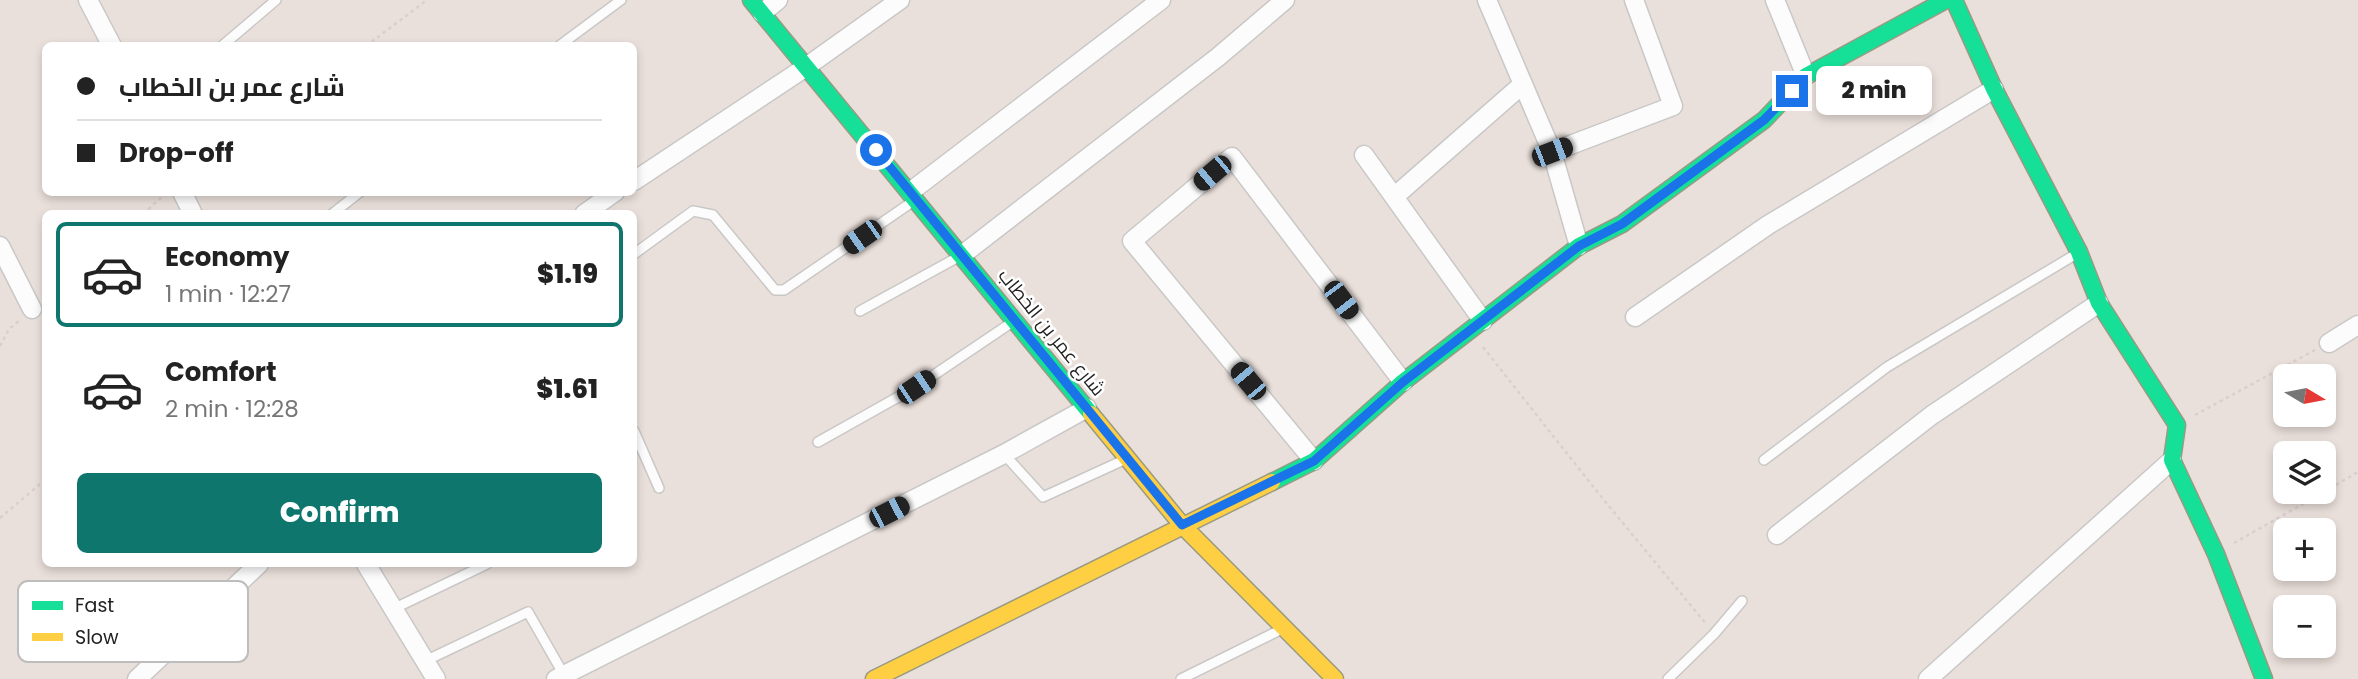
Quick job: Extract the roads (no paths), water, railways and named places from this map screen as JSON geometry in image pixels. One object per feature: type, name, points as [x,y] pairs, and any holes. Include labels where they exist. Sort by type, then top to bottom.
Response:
[{"type":"street","points":[[89,0],[110,42]]},
{"type":"street","points":[[756,6],[778,0]]},
{"type":"street","points":[[637,178],[900,0]]},
{"type":"street","points":[[914,196],[1161,0]]},
{"type":"street","points":[[962,255],[1219,57],[1285,0]]},
{"type":"street","points":[[1487,0],[1552,152],[1579,246]]},
{"type":"street","points":[[1552,152],[1672,106],[1634,0]]},
{"type":"street","points":[[1775,0],[1806,76]]},
{"type":"street","points":[[874,679],[1314,461],[1403,382],[1579,246],[1622,224],[1764,120],[1806,76],[1946,0]]},
{"type":"street","points":[[1954,0],[1994,89],[2080,252],[2099,303],[2177,425],[2172,460],[2216,554],[2264,679]]},
{"type":"street","name":"شارع عمر بن الخطاب","points":[[756,6],[1182,525],[1333,679]]},
{"type":"street","points":[[1394,197],[1523,84]]},
{"type":"street","points":[[1635,317],[1768,225],[1994,89]]},
{"type":"street","points":[[1364,155],[1476,326]]},
{"type":"street","points":[[1314,461],[1132,241],[1232,157],[1403,382]]},
{"type":"street","points":[[590,210],[609,196]]},
{"type":"street","points":[[0,246],[32,309]]},
{"type":"street","points":[[1777,535],[1932,415],[2099,303]]},
{"type":"street","points":[[2329,343],[2358,325]]},
{"type":"street","points":[[560,677],[1004,454],[1087,408]]},
{"type":"street","points":[[1928,679],[2172,460]]},
{"type":"street","points":[[241,581],[256,567]]},
{"type":"street","points":[[368,567],[436,679]]},
{"type":"street","points":[[137,679],[155,662]]},
{"type":"lane","points":[[227,42],[276,0]]},
{"type":"lane","points":[[564,42],[621,0]]},
{"type":"lane","points":[[337,210],[355,196]]},
{"type":"lane","points":[[637,252],[692,211],[713,215],[775,290],[784,290],[914,196]]},
{"type":"lane","points":[[1764,460],[1886,367],[2080,252]]},
{"type":"lane","points":[[860,311],[962,255]]},
{"type":"lane","points":[[818,442],[916,387],[1015,320]]},
{"type":"lane","points":[[637,438],[659,488]]},
{"type":"lane","points":[[1004,454],[1043,497],[1128,458]]},
{"type":"lane","points":[[394,609],[481,567]]},
{"type":"lane","points":[[1668,679],[1714,634],[1742,601]]},
{"type":"lane","points":[[425,661],[528,612],[560,677]]},
{"type":"lane","points":[[1181,679],[1284,629]]}]
